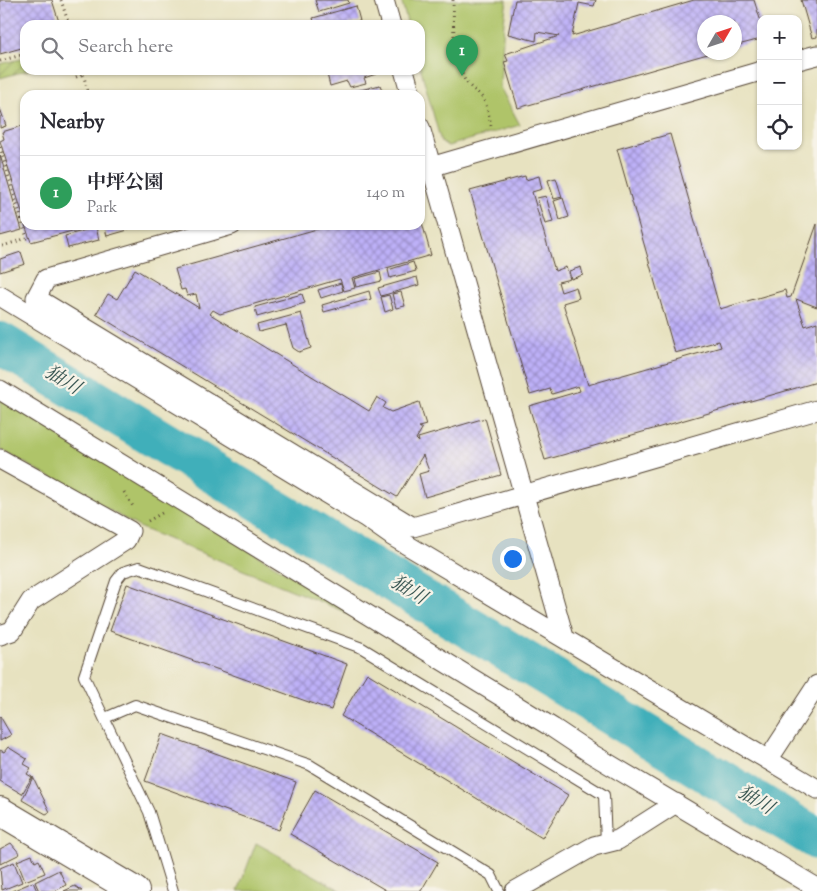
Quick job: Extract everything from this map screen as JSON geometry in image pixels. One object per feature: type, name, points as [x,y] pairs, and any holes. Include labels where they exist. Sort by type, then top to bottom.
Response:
[{"type":"street","points":[[384,0],[390,20]]},
{"type":"street","points":[[802,59],[817,55]]},
{"type":"street","points":[[564,637],[524,494],[426,168],[757,72]]},
{"type":"street","points":[[405,75],[410,90]]},
{"type":"street","points":[[215,230],[46,279],[36,298],[413,527],[817,410]]},
{"type":"street","points":[[0,296],[392,536],[817,789]]},
{"type":"street","points":[[0,390],[553,728],[592,754],[817,888]]},
{"type":"street","points":[[0,459],[130,531],[126,540],[31,601],[12,631],[0,635]]},
{"type":"street","points":[[768,760],[817,685]]},
{"type":"street","points":[[515,891],[594,846],[618,840],[676,803]]},
{"type":"street","points":[[0,811],[135,891]]},
{"type":"lane","points":[[173,891],[149,812],[84,676],[116,581],[123,572],[139,567],[362,648],[604,795],[606,843]]},
{"type":"lane","points":[[105,718],[135,705],[310,765],[491,876],[499,891]]},
{"type":"path","points":[[62,0],[68,20]]},
{"type":"path","points":[[453,0],[454,37],[458,64],[463,78],[472,90],[481,96],[494,134]]},
{"type":"path","points":[[0,61],[20,55]]},
{"type":"path","points":[[84,75],[88,90]]},
{"type":"path","points":[[0,147],[20,217]]},
{"type":"path","points":[[0,247],[26,238],[24,230]]},
{"type":"path","points":[[129,469],[124,477],[123,488],[139,518],[130,531]]},
{"type":"path","points":[[130,531],[159,515],[177,498]]},
{"type":"green space","points":[[401,0],[507,0],[500,87],[520,125],[448,146],[441,142],[422,75],[425,75],[425,20],[407,20]]},
{"type":"green space","points":[[20,59],[20,72],[0,78],[0,64]]},
{"type":"green space","points":[[0,398],[362,619],[141,528],[0,449]]},
{"type":"green space","points":[[256,843],[342,891],[238,891]]},
{"type":"building","points":[[0,0],[52,0],[58,20],[20,20],[20,48],[0,54]]},
{"type":"building","points":[[315,0],[348,0],[349,3],[319,12]]},
{"type":"building","points":[[515,0],[596,0],[594,6],[579,3],[572,36],[694,0],[754,0],[759,15],[757,15],[757,40],[742,44],[742,15],[697,15],[697,57],[518,108],[504,62],[508,61],[505,54],[559,36],[537,32],[536,41],[508,34]]},
{"type":"building","points":[[801,0],[817,0],[817,37],[812,38]]},
{"type":"building","points":[[356,6],[360,20],[314,20],[313,18]]},
{"type":"building","points":[[327,75],[373,75],[364,78],[366,83],[350,87],[347,81],[330,86]]},
{"type":"building","points":[[380,85],[382,90],[361,90]]},
{"type":"building","points":[[0,108],[6,126],[0,128]]},
{"type":"building","points":[[20,127],[20,206],[0,141],[4,139],[2,132]]},
{"type":"building","points":[[670,134],[720,309],[785,290],[787,298],[791,297],[817,224],[817,307],[796,299],[805,326],[817,322],[817,382],[545,460],[529,406],[580,391],[578,386],[552,394],[550,389],[530,395],[470,191],[525,176],[526,180],[539,176],[542,189],[532,192],[555,271],[566,267],[570,279],[558,282],[561,292],[576,287],[579,298],[563,303],[588,385],[721,347],[719,341],[675,353],[617,149]]},
{"type":"building","points":[[0,155],[20,223],[20,230],[22,230],[0,236]]},
{"type":"building","points":[[556,178],[562,197],[554,199],[548,180]]},
{"type":"building","points":[[546,196],[553,222],[545,224],[537,198]]},
{"type":"building","points":[[563,198],[569,217],[560,220],[554,201]]},
{"type":"building","points":[[27,230],[76,230],[31,242]]},
{"type":"building","points":[[86,230],[97,230],[99,240],[68,248],[65,236]]},
{"type":"building","points":[[105,230],[128,230],[107,236]]},
{"type":"building","points":[[313,230],[424,230],[431,255],[352,278],[355,288],[344,291],[340,279],[220,314],[213,310],[210,314],[369,411],[377,397],[386,403],[383,408],[391,412],[419,402],[426,425],[419,427],[422,429],[416,439],[419,442],[418,438],[485,418],[501,475],[425,497],[419,474],[429,471],[423,455],[397,497],[96,314],[108,294],[117,299],[135,269],[199,308],[196,294],[187,296],[185,289],[181,290],[175,269]]},
{"type":"building","points":[[21,252],[25,264],[0,272],[0,259]]},
{"type":"building","points":[[413,262],[416,271],[390,278],[388,270]]},
{"type":"building","points":[[581,267],[583,275],[571,279],[569,271]]},
{"type":"building","points":[[380,272],[382,281],[356,287],[354,279]]},
{"type":"building","points":[[417,277],[419,285],[381,296],[378,288]]},
{"type":"building","points":[[341,283],[343,291],[321,298],[318,290]]},
{"type":"building","points":[[369,291],[371,299],[324,312],[322,305]]},
{"type":"building","points":[[401,292],[405,306],[396,308],[392,294]]},
{"type":"building","points":[[302,294],[305,303],[257,317],[255,307]]},
{"type":"building","points":[[389,295],[393,309],[385,312],[381,297]]},
{"type":"building","points":[[301,313],[311,348],[299,352],[293,348],[286,325],[259,332],[257,325]]},
{"type":"building","points":[[127,584],[347,664],[331,710],[110,631]]},
{"type":"building","points":[[367,673],[568,795],[542,838],[341,716]]},
{"type":"building","points":[[0,716],[11,735],[0,741]]},
{"type":"building","points":[[162,734],[296,782],[279,830],[145,781]]},
{"type":"building","points":[[8,747],[27,759],[24,764],[31,768],[27,774],[32,777],[22,794],[0,781],[0,750],[4,752]]},
{"type":"building","points":[[33,777],[50,812],[46,814],[22,800]]},
{"type":"building","points":[[315,790],[438,862],[421,891],[387,891],[290,834]]},
{"type":"building","points":[[11,843],[20,854],[0,864],[0,849]]},
{"type":"building","points":[[32,855],[35,862],[39,860],[45,873],[25,881],[17,861]]},
{"type":"building","points":[[14,862],[22,882],[2,890],[0,868]]},
{"type":"building","points":[[59,870],[66,885],[55,891],[39,891],[35,882]]},
{"type":"building","points":[[33,882],[37,891],[12,891]]},
{"type":"building","points":[[75,886],[82,891],[64,891]]},
{"type":"waterway","name":"㹨川","points":[[0,343],[817,839]]},
{"type":"place","name":"中坪公園","points":[[462,76]]}]
